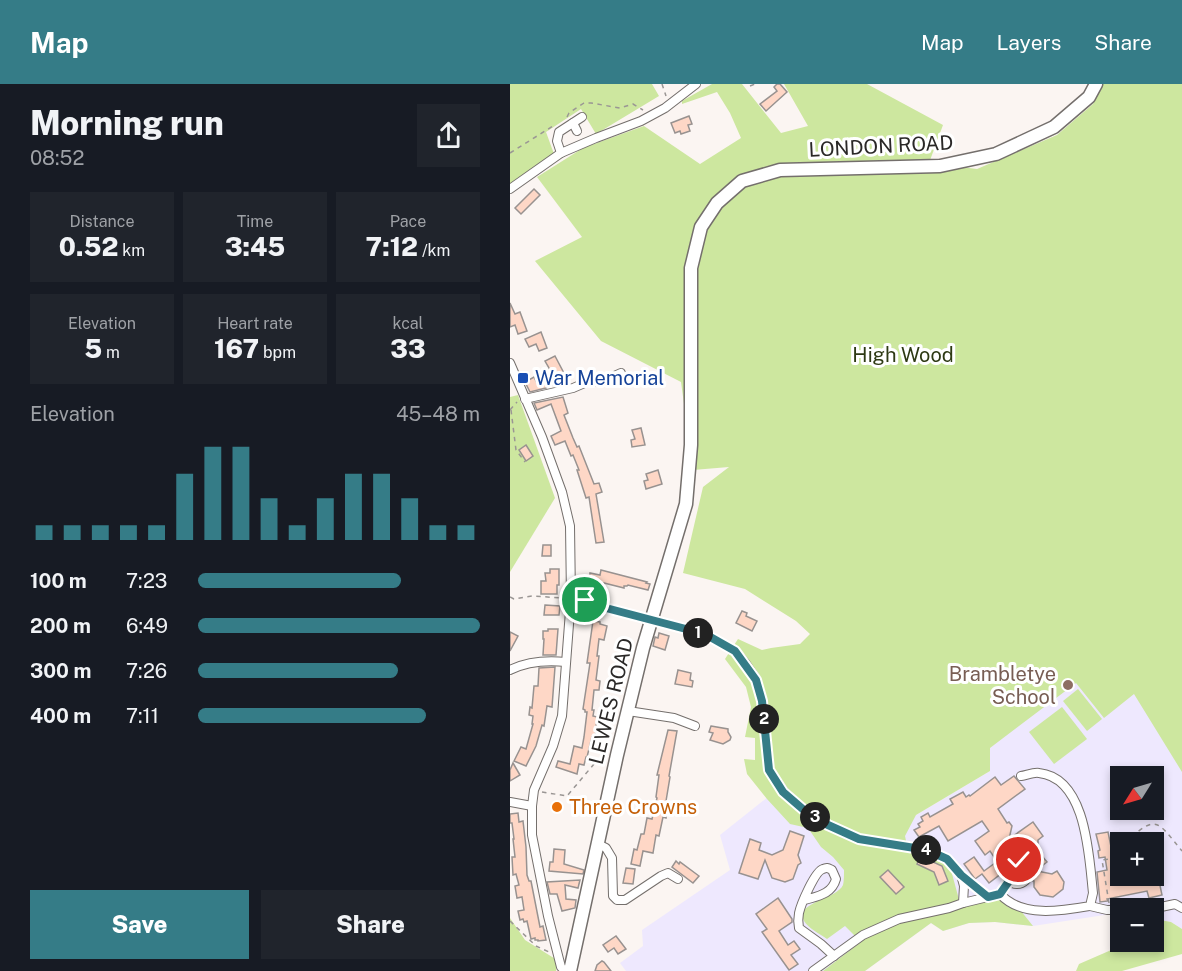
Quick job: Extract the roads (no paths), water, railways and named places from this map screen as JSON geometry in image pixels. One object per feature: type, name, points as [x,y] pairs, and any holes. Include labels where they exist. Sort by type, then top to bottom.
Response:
[{"type":"highway","name":"LONDON ROAD","points":[[701,227],[717,203],[742,182],[780,170],[940,166],[996,154],[1054,127],[1089,97],[1096,84]]},
{"type":"highway","name":"LEWES ROAD","points":[[570,971],[617,755],[651,621],[686,504],[691,445],[691,268],[701,227]]},
{"type":"street","points":[[510,189],[561,153],[641,121],[668,106],[696,84]]},
{"type":"street","points":[[561,153],[557,141],[558,132],[582,117]]},
{"type":"street","points":[[573,123],[578,131]]},
{"type":"street","points":[[510,363],[542,437],[562,492],[570,526],[572,584],[562,716],[553,746],[534,790],[532,806],[532,835],[548,916],[561,966],[565,971]]},
{"type":"street","points":[[525,399],[573,388],[587,382],[603,381],[621,373]]},
{"type":"street","points":[[572,584],[585,600],[651,621],[705,634],[735,651],[756,680],[762,701],[769,770],[783,792],[805,811],[828,825],[859,839],[927,850],[947,859],[961,875],[988,897]]},
{"type":"street","points":[[570,608],[585,600]]},
{"type":"street","points":[[510,670],[542,660],[566,662]]},
{"type":"street","points":[[628,711],[674,718],[694,726]]},
{"type":"street","points":[[1021,776],[1038,772],[1051,777],[1064,785],[1074,800],[1086,833],[1093,893],[1090,906]]},
{"type":"street","points":[[510,802],[532,806]]},
{"type":"street","points":[[598,844],[606,848],[612,858],[613,896],[617,900],[625,900],[668,873],[678,879]]},
{"type":"street","points":[[805,900],[832,889],[836,879],[832,870],[825,868],[813,879],[799,914],[799,928],[834,956]]},
{"type":"street","points":[[961,875],[964,886],[963,903]]},
{"type":"street","points":[[813,971],[863,935],[899,919],[1000,894],[1009,881]]},
{"type":"street","points":[[1000,894],[1008,902],[1036,910],[1048,911],[1090,906],[1110,910]]},
{"type":"street","points":[[1164,907],[1180,904]]},
{"type":"place","name":"War Memorial","points":[[523,378]]},
{"type":"place","name":"Brambletye School","points":[[1068,685]]},
{"type":"place","name":"Three Crowns","points":[[557,807]]},
{"type":"park label","name":"High Wood","points":[[903,355]]}]
